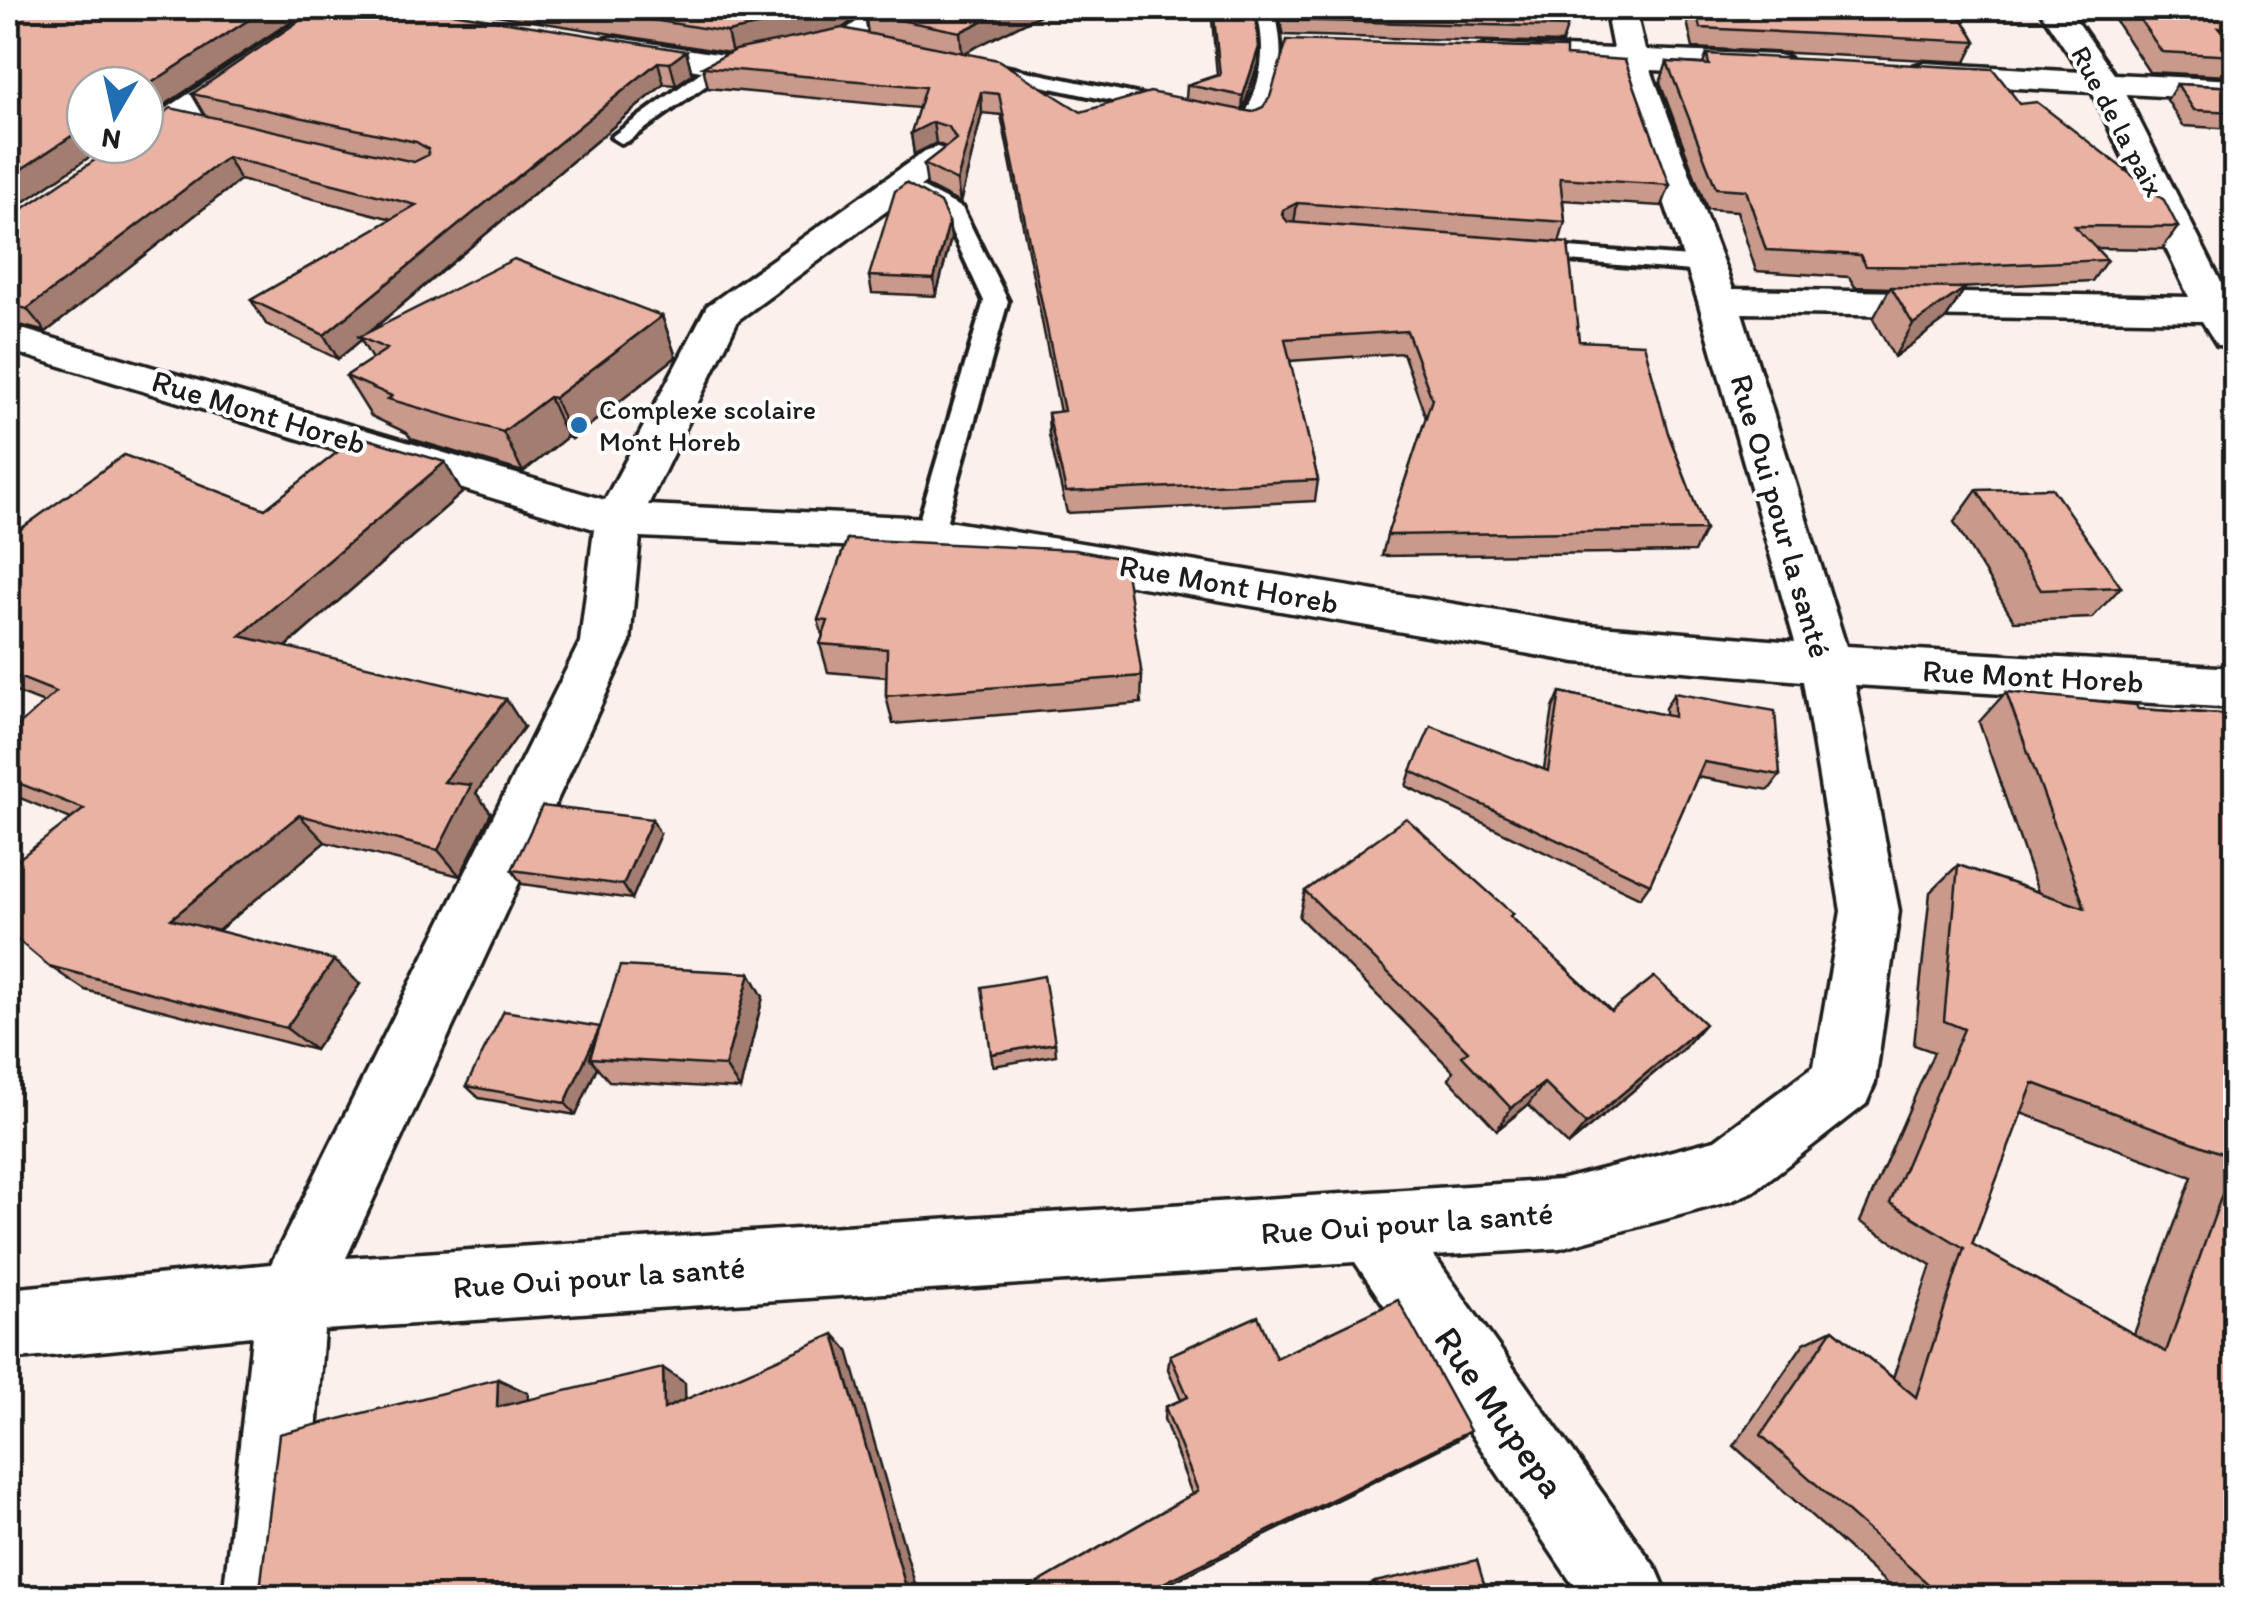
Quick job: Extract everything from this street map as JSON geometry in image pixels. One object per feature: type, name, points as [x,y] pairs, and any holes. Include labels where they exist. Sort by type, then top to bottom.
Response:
[{"type":"street","points":[[165,132],[184,122],[336,8]]},
{"type":"street","name":"Rue de la paix","points":[[2053,8],[2104,82],[2225,310],[2236,343]]},
{"type":"street","points":[[1454,53],[1626,33],[1808,67]]},
{"type":"street","name":"Rue Oui pour la santé","points":[[8,1324],[292,1297],[1560,1214],[1731,1168],[1842,1083],[1870,910],[1826,664],[1710,283],[1626,33]]},
{"type":"street","points":[[590,42],[723,65]]},
{"type":"street","points":[[1887,71],[2236,90]]},
{"type":"street","points":[[262,1598],[292,1297],[605,642],[618,520],[721,314],[920,170]]},
{"type":"street","points":[[1710,283],[2225,310]]},
{"type":"street","name":"Rue Mont Horeb","points":[[8,337],[618,520],[929,534],[1576,643],[1826,664],[2236,688]]},
{"type":"street","name":"Rue Mupepa","points":[[1371,1226],[1629,1598]]},
{"type":"lane","points":[[846,42],[888,8]]},
{"type":"lane","points":[[961,64],[1250,124],[1286,48],[1265,8]]},
{"type":"lane","points":[[621,137],[723,65],[758,58]]},
{"type":"lane","points":[[920,170],[954,213],[996,301],[929,534]]},
{"type":"lane","points":[[1508,251],[1710,283]]},
{"type":"building","points":[[8,8],[267,8],[165,74],[165,65],[65,65],[65,140],[8,178]]},
{"type":"building","points":[[318,8],[422,8],[686,51],[670,63],[658,62],[324,335],[251,300],[416,205],[227,157],[27,309],[8,304],[8,219],[88,165],[165,165],[165,112],[171,108],[414,162],[428,155],[428,149],[416,142],[192,94]]},
{"type":"building","points":[[578,8],[837,8],[727,32]]},
{"type":"building","points":[[872,8],[1010,8],[960,32],[865,13]]},
{"type":"building","points":[[1213,8],[1255,8],[1259,47],[1243,96],[1187,85],[1220,75]]},
{"type":"building","points":[[1282,8],[1568,8],[1567,27],[1285,20]]},
{"type":"building","points":[[1695,8],[1956,8],[1976,42],[1700,28]]},
{"type":"building","points":[[2132,8],[2236,8],[2236,29],[2219,28],[2236,48],[2236,56],[2162,52]]},
{"type":"building","points":[[842,28],[998,60],[1081,112],[1150,92],[1252,112],[1263,107],[1270,97],[1287,40],[1566,48],[1566,56],[1625,60],[1670,185],[1560,178],[1565,222],[1297,203],[1283,210],[1282,215],[1288,222],[1568,243],[1579,341],[1644,344],[1668,433],[1705,530],[1387,535],[1432,399],[1407,331],[1285,339],[1318,480],[1066,492],[1048,413],[1064,411],[999,94],[981,92],[957,181],[924,164],[956,139],[949,127],[933,122],[911,133],[925,87],[703,67],[735,50]]},
{"type":"building","points":[[1707,54],[1993,69],[2020,104],[2037,102],[2164,200],[2178,227],[2074,226],[2107,260],[1953,267],[1866,266],[1860,255],[1766,250],[1746,190],[1716,188],[1667,62],[1709,65]]},
{"type":"building","points":[[2177,84],[2236,87],[2236,112],[2194,110]]},
{"type":"building","points":[[906,183],[940,203],[949,222],[934,279],[869,276],[895,191]]},
{"type":"building","points":[[514,259],[662,316],[503,432],[388,399],[392,396],[346,376],[387,349],[359,337]]},
{"type":"building","points":[[1891,287],[1965,288],[1913,324]]},
{"type":"building","points":[[358,436],[445,462],[240,636],[506,699],[444,782],[471,785],[438,850],[299,815],[171,919],[334,960],[286,1028],[49,966],[8,932],[8,867],[84,809],[8,779],[8,735],[56,692],[8,673],[8,538],[124,455],[265,509]]},
{"type":"building","points":[[2052,488],[2121,587],[2041,590],[1977,490]]},
{"type":"building","points":[[847,539],[1075,550],[1124,559],[1142,676],[886,696],[887,649],[820,644],[828,621],[818,620]]},
{"type":"building","points":[[1560,692],[1674,717],[1674,693],[1775,711],[1780,775],[1704,762],[1650,884],[1411,771],[1431,726],[1548,771]]},
{"type":"building","points":[[2006,692],[2136,705],[2138,709],[2236,715],[2236,1598],[1944,1598],[1761,1435],[1833,1329],[1916,1397],[1964,1248],[1890,1203],[1964,1029],[1944,1021],[1958,865],[2085,908]],"holes":[[[2033,1083],[2235,1158],[2166,1352],[1972,1244]]]},
{"type":"building","points":[[542,806],[652,819],[623,885],[512,870]]},
{"type":"building","points":[[1406,818],[1513,914],[1510,916],[1611,1011],[1654,977],[1705,1024],[1586,1124],[1544,1083],[1511,1108],[1462,1056],[1468,1051],[1305,891]]},
{"type":"building","points":[[620,966],[750,973],[725,1066],[590,1058]]},
{"type":"building","points":[[1044,976],[1055,1043],[991,1054],[982,987]]},
{"type":"building","points":[[504,1011],[600,1027],[565,1103],[466,1086]]},
{"type":"building","points":[[1398,1300],[1470,1431],[1133,1598],[1012,1598],[1198,1491],[1165,1407],[1188,1397],[1170,1355],[1258,1316],[1276,1358]]},
{"type":"building","points":[[834,1334],[909,1598],[259,1598],[279,1434],[498,1379],[497,1407],[663,1368],[664,1409]]},
{"type":"building","points":[[1477,1560],[1488,1598],[1379,1598],[1375,1582]]},
{"type":"place","name":"Complexe scolaire Mont Horeb","points":[[579,425]]}]
